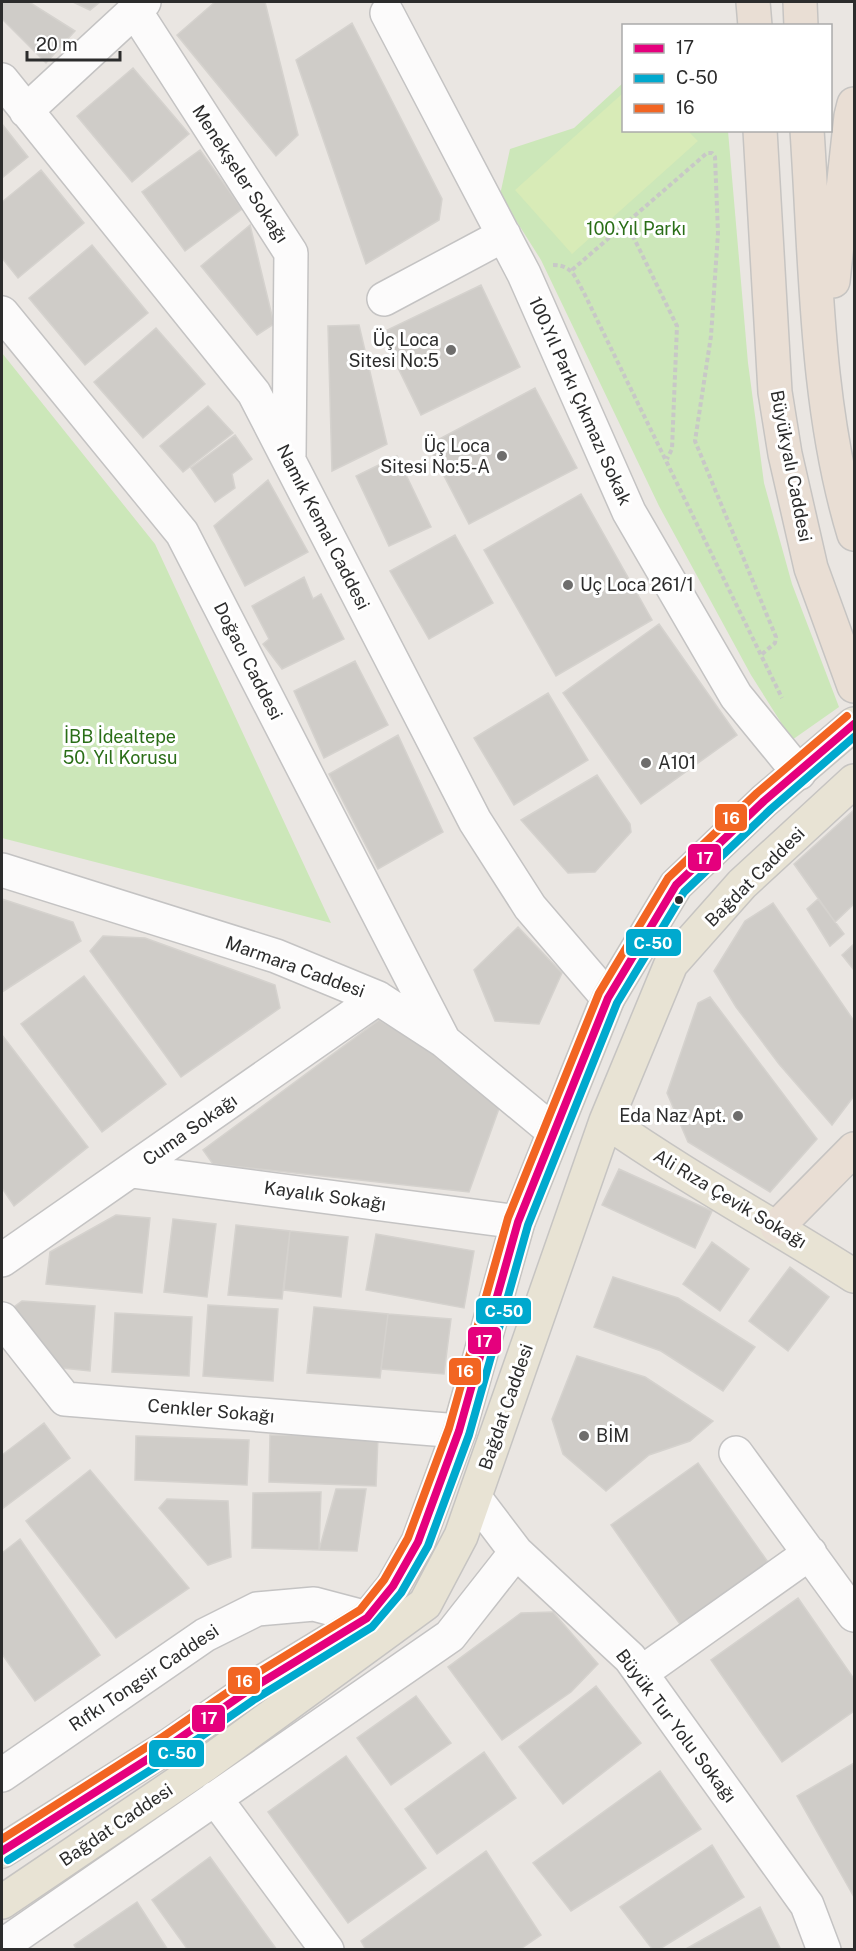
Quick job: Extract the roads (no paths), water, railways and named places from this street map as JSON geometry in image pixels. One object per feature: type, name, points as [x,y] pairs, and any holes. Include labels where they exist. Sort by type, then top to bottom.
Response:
[{"type":"highway","points":[[753,2],[754,24]]},
{"type":"highway","points":[[800,2],[801,24]]},
{"type":"highway","points":[[824,390],[836,244],[851,116],[855,104]]},
{"type":"highway","name":"Büyükyalı Caddesi","points":[[760,132],[775,392],[785,454],[811,568],[855,686]]},
{"type":"highway","points":[[807,132],[824,390],[844,500],[855,534]]},
{"type":"highway","points":[[777,1227],[855,1149]]},
{"type":"main road","name":"Bağdat Caddesi","points":[[2,1851],[167,1747],[249,1690],[367,1618],[393,1586],[418,1542],[459,1431],[518,1222],[608,998],[676,885],[764,801],[855,724]]},
{"type":"main road","name":"Bağdat Caddesi","points":[[2,1902],[206,1764],[425,1604],[461,1536],[556,1258],[606,1121],[672,964],[742,884],[855,781]]},
{"type":"main road","name":"Ali Rıza Çevik Sokağı","points":[[606,1121],[646,1149],[855,1276]]},
{"type":"street","points":[[26,111],[139,6]]},
{"type":"street","name":"Menekşeler Sokağı","points":[[139,6],[291,253],[289,461]]},
{"type":"street","name":"100.Yıl Parkı Çıkmazı Sokak","points":[[387,13],[524,274],[629,512],[736,696],[799,773]]},
{"type":"street","name":"Namık Kemal Caddesi","points":[[2,80],[254,393],[475,821],[530,907],[608,998]]},
{"type":"street","points":[[384,299],[504,235]]},
{"type":"street","name":"Doğacı Caddesi","points":[[2,314],[182,533],[444,1041]]},
{"type":"street","name":"Marmara Caddesi","points":[[2,870],[276,956],[378,998],[444,1041],[554,1132]]},
{"type":"street","name":"Cuma Sokağı","points":[[2,1260],[378,998]]},
{"type":"street","name":"Kayalık Sokağı","points":[[132,1171],[518,1222]]},
{"type":"street","name":"Cenkler Sokağı","points":[[2,1319],[64,1399],[459,1431]]},
{"type":"street","points":[[736,1453],[855,1615]]},
{"type":"street","name":"Büyük Tur Yolu Sokağı","points":[[475,1498],[516,1552],[630,1658],[807,1905],[824,1950]]},
{"type":"street","points":[[2,1947],[450,1636],[516,1552]]},
{"type":"street","points":[[641,1673],[810,1553]]},
{"type":"street","name":"Rıfkı Tongsir Caddesi","points":[[2,1774],[205,1635],[257,1609],[314,1604],[367,1618]]},
{"type":"street","points":[[215,1798],[327,1950]]},
{"type":"place","name":"Üç Loca Sitesi No:5","points":[[451,350]]},
{"type":"place","name":"Üç Loca Sitesi No:5-A","points":[[502,456]]},
{"type":"place","name":"Uç Loca 261/1","points":[[568,585]]},
{"type":"place","name":"A101","points":[[646,763]]},
{"type":"place","name":"Eda Naz Apt.","points":[[738,1116]]},
{"type":"place","name":"BİM","points":[[584,1436]]},
{"type":"park label","name":"100.Yıl Parkı","points":[[636,229]]},
{"type":"park label","name":"İBB İdealtepe 50. Yıl Korusu","points":[[120,747]]}]
